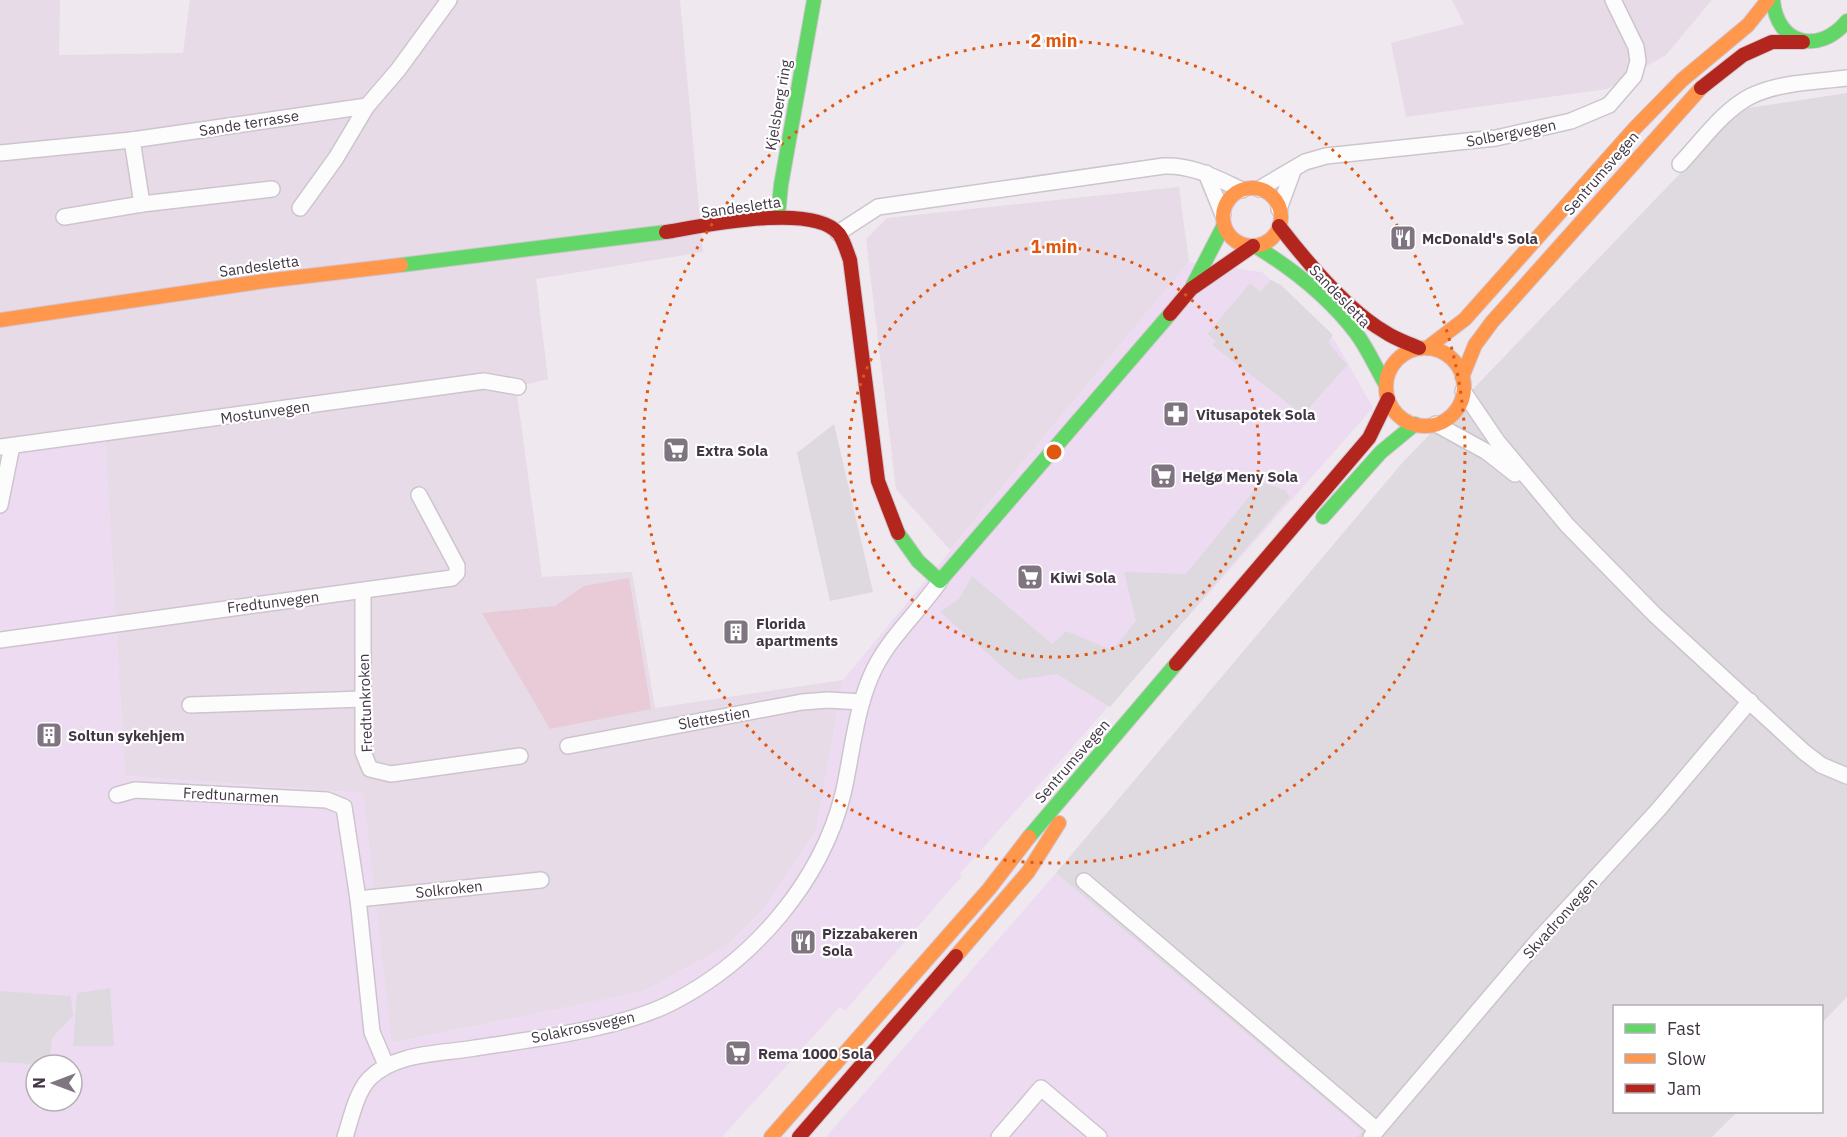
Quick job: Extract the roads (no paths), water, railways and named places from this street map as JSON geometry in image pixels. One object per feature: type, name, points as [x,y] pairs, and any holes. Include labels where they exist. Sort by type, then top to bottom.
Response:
[{"type":"main road","name":"Kjelsberg ring","points":[[778,216],[781,185],[814,0]]},
{"type":"main road","name":"Sentrumsvegen","points":[[771,1137],[988,889],[1034,830],[1369,438],[1387,392],[1388,374],[1400,357],[1423,348],[1465,319],[1635,128],[1682,80],[1748,25],[1768,0]]},
{"type":"main road","points":[[1773,0],[1776,21],[1785,32],[1803,42]]},
{"type":"main road","points":[[1840,36],[1847,21]]},
{"type":"main road","name":"Sentrumsvegen","points":[[1436,424],[1455,411],[1475,345],[1492,322],[1695,93],[1743,55],[1772,42],[1818,43],[1840,36]]},
{"type":"main road","points":[[838,233],[850,260],[878,481],[884,504],[895,530],[910,553],[923,569],[940,581],[1191,289],[1254,246],[1265,243],[1274,236],[1279,226],[1279,209],[1268,193],[1258,189],[1242,190],[1229,200],[1223,220],[1191,289]]},
{"type":"main road","name":"Sandesletta","points":[[0,320],[265,281],[547,249],[778,216],[814,221],[838,233]]},
{"type":"main road","name":"Sandesletta","points":[[1223,220],[1230,237],[1240,244],[1254,246],[1285,264],[1342,319],[1365,346],[1387,392]]},
{"type":"main road","name":"Sandesletta","points":[[1279,226],[1309,265],[1345,299],[1384,332],[1423,348]]},
{"type":"main road","points":[[1423,348],[1450,357],[1463,384]]},
{"type":"main road","points":[[1387,392],[1394,410],[1403,419],[1415,424],[1436,424]]},
{"type":"main road","points":[[1310,531],[1381,452],[1415,424]]},
{"type":"main road","name":"Sentrumsvegen","points":[[799,1137],[1028,872],[1050,834],[1079,800]]},
{"type":"street","points":[[300,208],[336,158],[367,106],[398,70],[449,0]]},
{"type":"street","name":"Solbergvegen","points":[[1258,189],[1293,171],[1305,162],[1326,156],[1496,138],[1571,121],[1609,105],[1634,76],[1638,61],[1636,47],[1613,0]]},
{"type":"street","points":[[1680,164],[1722,119],[1749,97],[1771,88],[1847,78]]},
{"type":"street","name":"Sande terrasse","points":[[0,153],[132,140],[367,106]]},
{"type":"street","points":[[132,140],[142,204]]},
{"type":"street","points":[[838,233],[878,207],[1164,166],[1180,166],[1206,173],[1242,190]]},
{"type":"street","points":[[1279,209],[1293,171]]},
{"type":"street","points":[[1206,173],[1223,220]]},
{"type":"street","points":[[64,217],[142,204],[272,189]]},
{"type":"street","name":"Mostunvegen","points":[[0,505],[6,446],[484,381],[518,387]]},
{"type":"street","points":[[1463,384],[1534,489]]},
{"type":"street","points":[[1436,424],[1487,452],[1534,489],[1655,615],[1821,765],[1847,776]]},
{"type":"street","name":"Fredtunvegen","points":[[0,640],[447,579],[457,573],[457,566],[419,495]]},
{"type":"street","name":"Solakrossvegen","points":[[345,1137],[364,1086],[386,1065],[422,1056],[626,1021],[673,1002],[727,966],[757,939],[788,906],[816,865],[834,826],[861,702],[884,652],[940,581]]},
{"type":"street","name":"Fredtunkroken","points":[[363,591],[363,752],[370,769],[391,774],[520,756]]},
{"type":"street","points":[[190,705],[363,699]]},
{"type":"street","name":"Slettestien","points":[[568,746],[802,702],[828,700],[861,702]]},
{"type":"street","name":"Skvadronvegen","points":[[1374,1133],[1540,938],[1658,810],[1750,701]]},
{"type":"street","name":"Fredtunarmen","points":[[117,795],[135,790],[327,800],[344,807],[358,899]]},
{"type":"street","name":"Solkroken","points":[[358,899],[541,880]]},
{"type":"street","points":[[1084,881],[1374,1133]]},
{"type":"street","points":[[358,899],[372,1032],[386,1065]]},
{"type":"street","points":[[999,1137],[1041,1088],[1099,1137]]},
{"type":"place","name":"McDonald's Sola","points":[[1403,238]]},
{"type":"place","name":"Vitusapotek Sola","points":[[1176,414]]},
{"type":"place","name":"Extra Sola","points":[[676,450]]},
{"type":"place","name":"Helgø Meny Sola","points":[[1163,476]]},
{"type":"place","name":"Kiwi Sola","points":[[1030,577]]},
{"type":"place","name":"Florida apartments","points":[[736,632]]},
{"type":"place","name":"Soltun sykehjem","points":[[49,735]]},
{"type":"place","name":"Pizzabakeren Sola","points":[[803,942]]},
{"type":"place","name":"Rema 1000 Sola","points":[[738,1053]]}]
